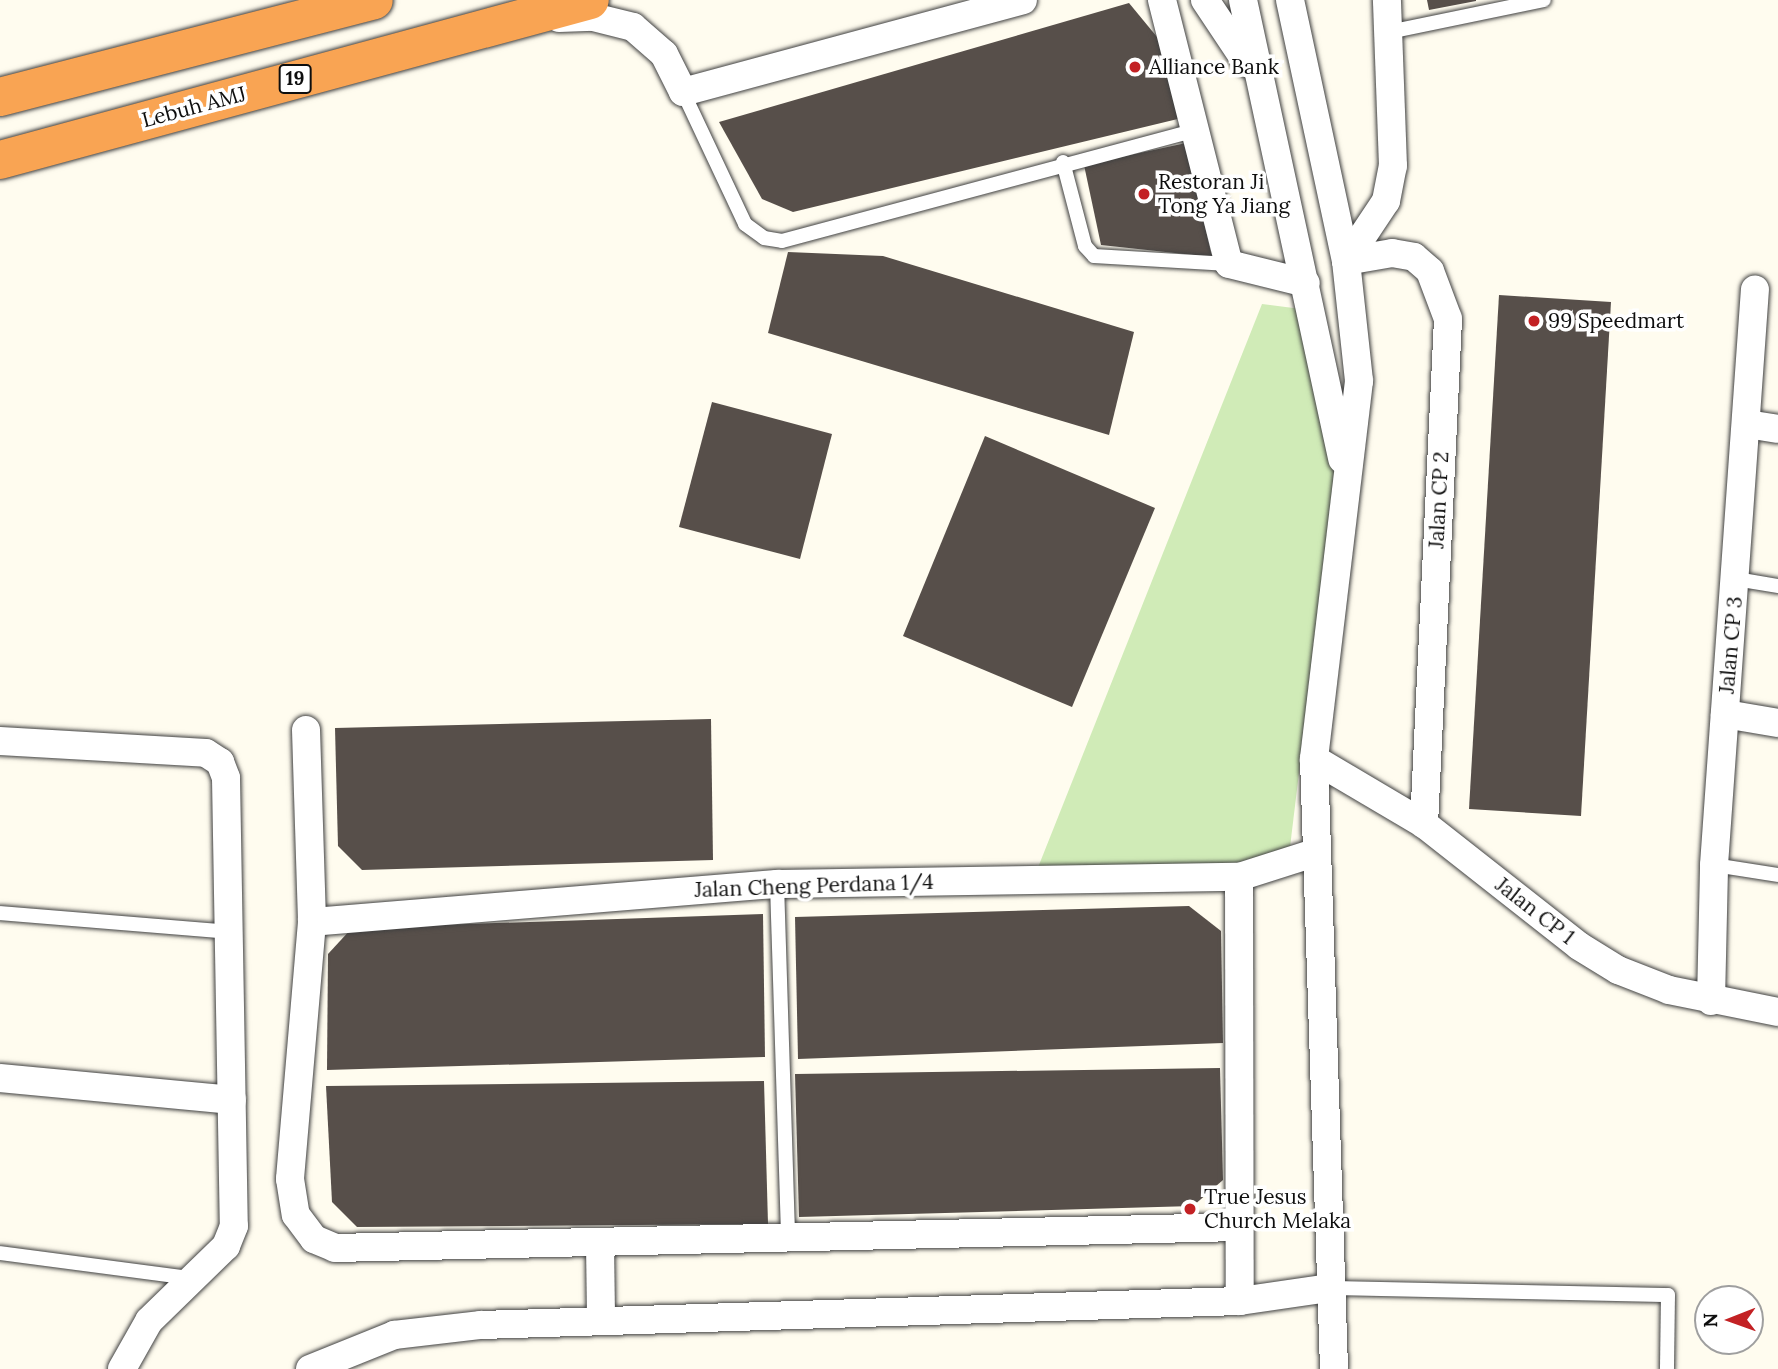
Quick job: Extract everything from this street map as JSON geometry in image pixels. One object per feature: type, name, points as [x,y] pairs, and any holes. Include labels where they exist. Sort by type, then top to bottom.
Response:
[{"type":"highway","points":[[0,97],[374,0]]},
{"type":"highway","name":"Lebuh AMJ","points":[[0,160],[590,0]]},
{"type":"street","points":[[514,19],[593,17],[633,27],[664,54],[683,92],[1023,0]]},
{"type":"street","points":[[1162,0],[1228,264],[1306,283]]},
{"type":"street","points":[[1205,0],[1219,13],[1257,80]]},
{"type":"street","points":[[1243,0],[1257,80],[1306,283],[1346,482]]},
{"type":"street","points":[[1290,0],[1346,261],[1359,382],[1314,759],[1314,853],[1334,1369]]},
{"type":"street","points":[[1346,261],[1385,201],[1393,166],[1387,0]]},
{"type":"street","name":"Jalan CP 2","points":[[1346,261],[1392,253],[1414,257],[1430,271],[1448,319],[1424,824]]},
{"type":"street","name":"Jalan CP 3","points":[[1711,1001],[1714,865],[1755,289]]},
{"type":"street","points":[[1747,424],[1778,429]]},
{"type":"street","points":[[1725,714],[1778,723]]},
{"type":"street","points":[[306,730],[312,922],[290,1179],[296,1215],[314,1238],[335,1248],[788,1240],[1239,1227]]},
{"type":"street","points":[[0,741],[206,753],[220,762],[226,778],[234,1226],[226,1246],[190,1278],[149,1321],[122,1369]]},
{"type":"street","name":"Jalan CP 1","points":[[1314,759],[1424,824],[1608,964],[1668,990],[1711,1001],[1778,1012]]},
{"type":"street","name":"Jalan Cheng Perdana 1/4","points":[[312,922],[777,884],[1239,877],[1314,853]]},
{"type":"street","points":[[1239,877],[1240,1301]]},
{"type":"street","points":[[0,1077],[232,1100]]},
{"type":"street","points":[[600,1244],[601,1318]]},
{"type":"street","points":[[310,1369],[394,1335],[601,1318],[1240,1301],[1329,1288]]},
{"type":"lane","points":[[1389,32],[1544,0]]},
{"type":"lane","points":[[683,92],[745,224],[764,238],[782,241],[1063,162],[1196,130]]},
{"type":"lane","points":[[1063,162],[1085,246],[1094,256],[1228,264]]},
{"type":"lane","points":[[1736,579],[1778,586]]},
{"type":"lane","points":[[1714,865],[1778,875]]},
{"type":"lane","points":[[777,884],[788,1240]]},
{"type":"lane","points":[[0,914],[230,932]]},
{"type":"lane","points":[[0,1252],[190,1278]]},
{"type":"lane","points":[[1329,1288],[1668,1295],[1667,1369]]},
{"type":"green space","points":[[1262,304],[1301,309],[1338,450],[1287,872],[1035,875]]},
{"type":"building","points":[[1427,0],[1476,0],[1476,1],[1429,10]]},
{"type":"building","points":[[1129,3],[1162,43],[1186,117],[793,212],[762,199],[719,122]]},
{"type":"building","name":"Restoran Ji Tong Ya Jiang","points":[[1186,143],[1212,257],[1101,245],[1084,165]]},
{"type":"building","points":[[788,252],[883,256],[1134,332],[1109,435],[768,333]]},
{"type":"building","points":[[1499,295],[1611,302],[1581,816],[1469,809]]},
{"type":"building","points":[[712,402],[832,434],[800,559],[679,527]]},
{"type":"building","points":[[985,436],[1155,508],[1072,707],[903,636]]},
{"type":"building","points":[[711,719],[713,860],[362,870],[338,846],[335,728]]},
{"type":"building","points":[[1189,906],[1221,931],[1223,1043],[798,1059],[795,917]]},
{"type":"building","points":[[763,914],[765,1057],[327,1070],[328,954],[352,928]]},
{"type":"building","points":[[1220,1068],[1223,1180],[1193,1206],[799,1217],[795,1074]]},
{"type":"building","points":[[764,1081],[768,1224],[357,1227],[332,1202],[326,1086]]},
{"type":"place","name":"Alliance Bank","points":[[1135,67]]},
{"type":"place","name":"Restoran Ji Tong Ya Jiang","points":[[1144,194]]},
{"type":"place","name":"99 Speedmart","points":[[1534,321]]},
{"type":"place","name":"True Jesus Church Melaka","points":[[1190,1209]]}]
